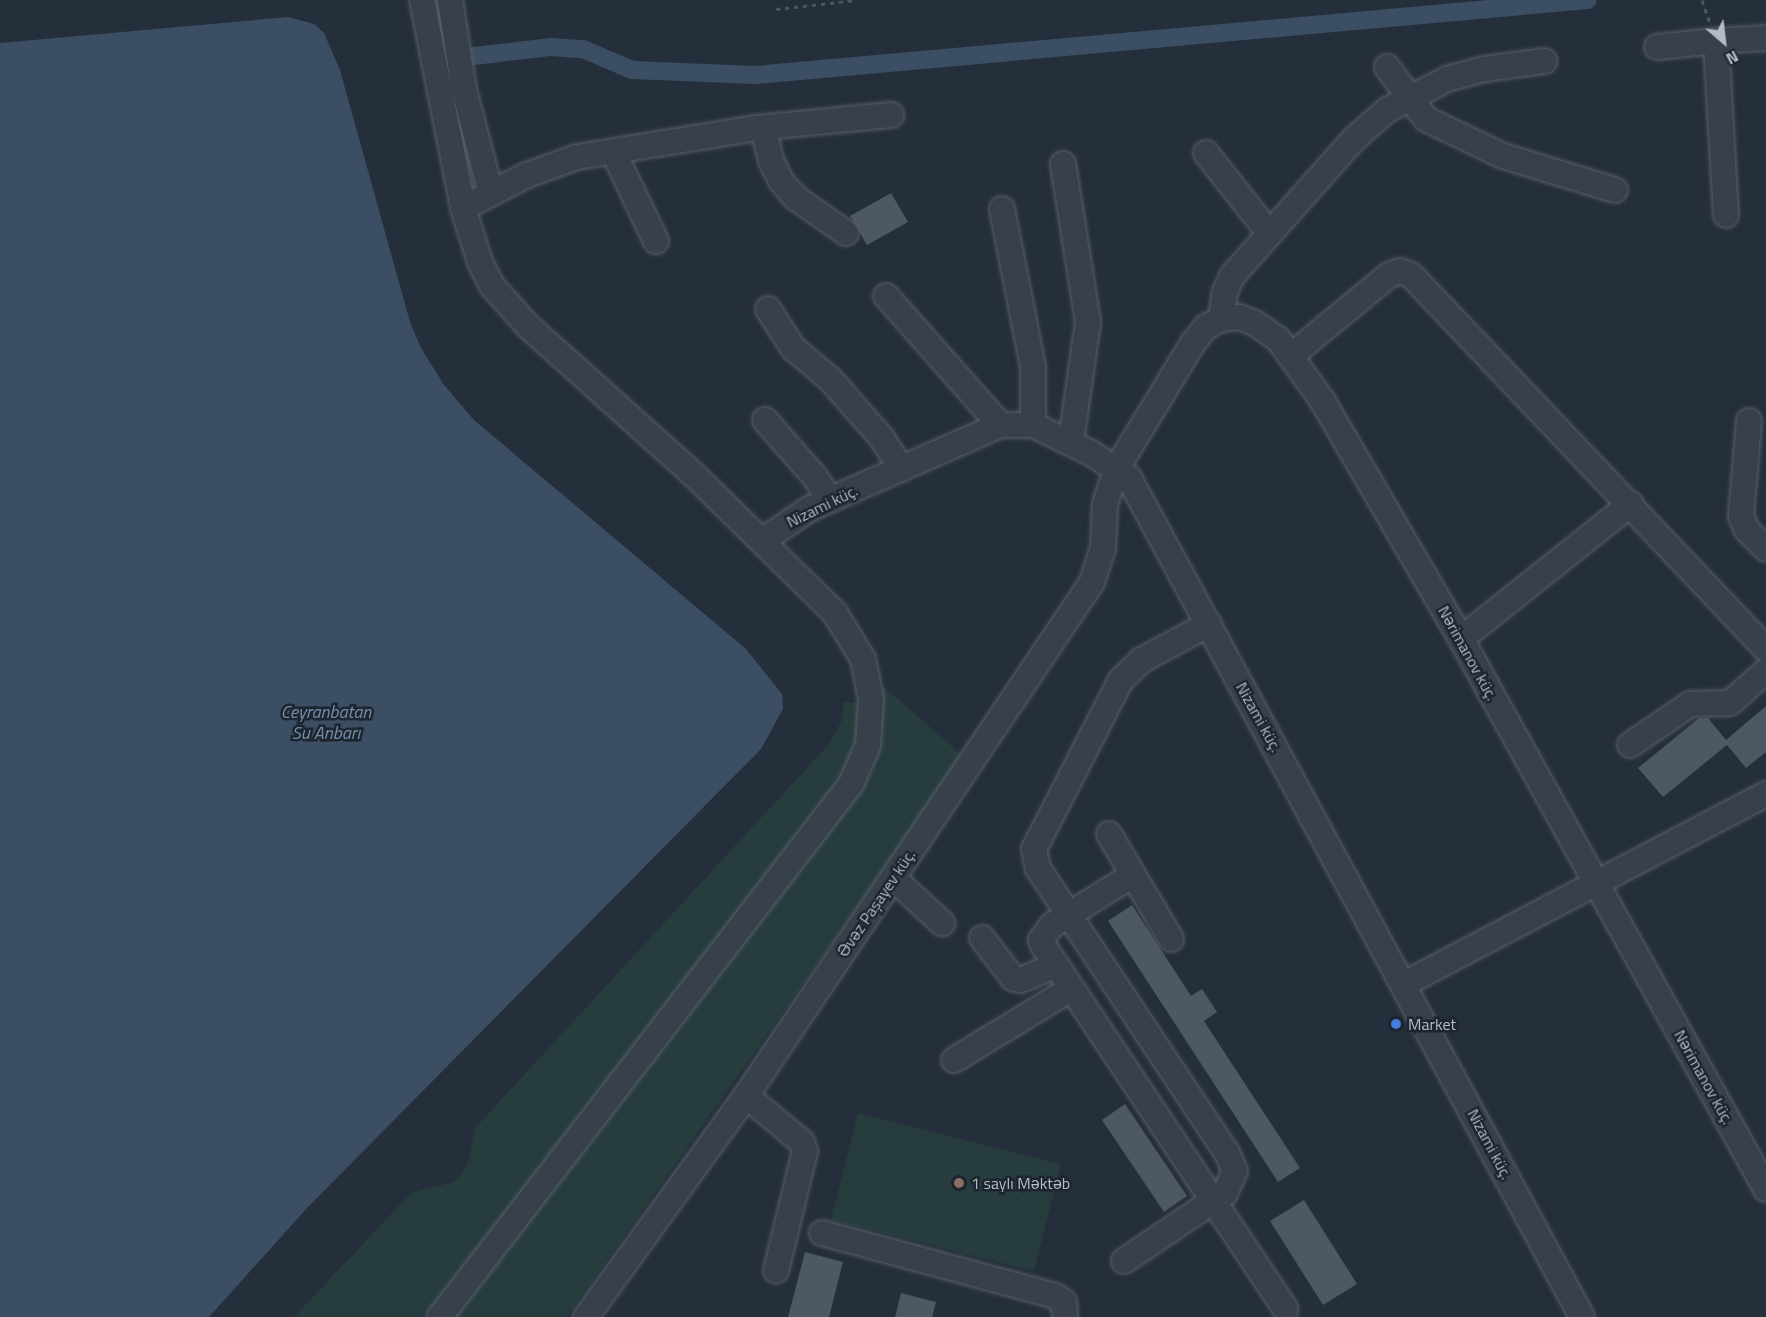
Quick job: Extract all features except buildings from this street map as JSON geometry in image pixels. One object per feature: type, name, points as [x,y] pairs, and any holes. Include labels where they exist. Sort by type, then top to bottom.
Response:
[{"type":"street","points":[[423,0],[463,208],[480,262],[509,307],[762,541],[835,613],[856,643],[871,699],[871,728],[861,766],[440,1317]]},
{"type":"street","points":[[450,0],[464,90],[491,194]]},
{"type":"street","points":[[1657,47],[1766,38]]},
{"type":"street","points":[[1716,42],[1726,215]]},
{"type":"street","points":[[1117,468],[1193,344],[1206,327],[1221,319],[1225,292],[1232,276],[1354,139],[1387,110],[1447,79],[1475,71],[1544,61]]},
{"type":"street","points":[[1387,67],[1408,98],[1426,119],[1474,144],[1615,190]]},
{"type":"street","points":[[463,208],[554,164],[613,151],[763,128],[891,115]]},
{"type":"street","points":[[763,128],[771,161],[781,181],[796,198],[846,233]]},
{"type":"street","points":[[613,151],[656,241]]},
{"type":"street","points":[[1206,153],[1270,234]]},
{"type":"street","points":[[1063,164],[1088,322],[1071,442]]},
{"type":"street","points":[[1002,209],[1034,367],[1033,425]]},
{"type":"street","points":[[1292,355],[1389,274],[1400,271],[1411,275],[1631,504],[1766,649]]},
{"type":"street","points":[[886,296],[1000,424]]},
{"type":"street","points":[[768,309],[793,348],[830,379],[882,436],[902,469]]},
{"type":"street","name":"Nərimanov küç.","points":[[1221,319],[1239,317],[1254,323],[1278,339],[1292,355],[1354,454],[1461,639],[1766,1189]]},
{"type":"street","points":[[765,420],[811,471],[830,500]]},
{"type":"street","points":[[1749,421],[1741,516],[1746,530],[1766,549]]},
{"type":"street","name":"Nizami küç.","points":[[762,541],[785,523],[830,500],[1000,424],[1033,425],[1071,442],[1117,468],[1150,511],[1582,1317]]},
{"type":"street","name":"Əvəz Paşayev küç.","points":[[586,1317],[746,1096],[1092,582],[1103,549],[1105,504],[1117,468]]},
{"type":"street","points":[[1461,639],[1631,504]]},
{"type":"street","points":[[1124,1261],[1211,1203],[1233,1182],[1235,1172],[1227,1153],[1038,869],[1034,849],[1036,840],[1120,680],[1142,660],[1209,624]]},
{"type":"street","points":[[1630,745],[1690,704],[1730,703],[1766,671]]},
{"type":"street","points":[[1404,984],[1766,794]]},
{"type":"street","points":[[1108,834],[1171,939]]},
{"type":"street","points":[[1133,875],[1069,913],[1045,932],[1041,940],[1211,1203],[1285,1309]]},
{"type":"street","points":[[893,878],[942,923]]},
{"type":"street","points":[[982,938],[1013,978],[1021,980],[1056,965]]},
{"type":"street","points":[[954,1060],[1071,989]]},
{"type":"street","points":[[746,1096],[802,1142],[805,1151],[776,1271]]},
{"type":"street","points":[[822,1233],[1055,1296],[1064,1302],[1065,1317]]},
{"type":"path","points":[[776,9],[857,0]]},
{"type":"green space","points":[[882,685],[964,757],[567,1317],[454,1317],[867,779],[878,755]]},
{"type":"green space","points":[[844,702],[861,703],[853,755],[844,778],[424,1317],[294,1317],[411,1193],[454,1182],[467,1166],[476,1127],[830,743],[842,720]]},
{"type":"green space","points":[[858,1113],[1061,1164],[1034,1271],[831,1220]]},
{"type":"water","name":"Ceyranbatan Su Anbarı","points":[[288,17],[314,24],[324,33],[340,70],[410,322],[421,348],[444,385],[474,420],[746,649],[782,694],[783,709],[761,749],[307,1208],[209,1317],[0,1317],[0,43]]},
{"type":"waterway","points":[[474,56],[551,47],[583,49],[632,70],[755,75],[1588,0]]},
{"type":"place","name":"Market","points":[[1396,1024]]},
{"type":"place","name":"1 saylı Məktəb","points":[[959,1183]]}]
